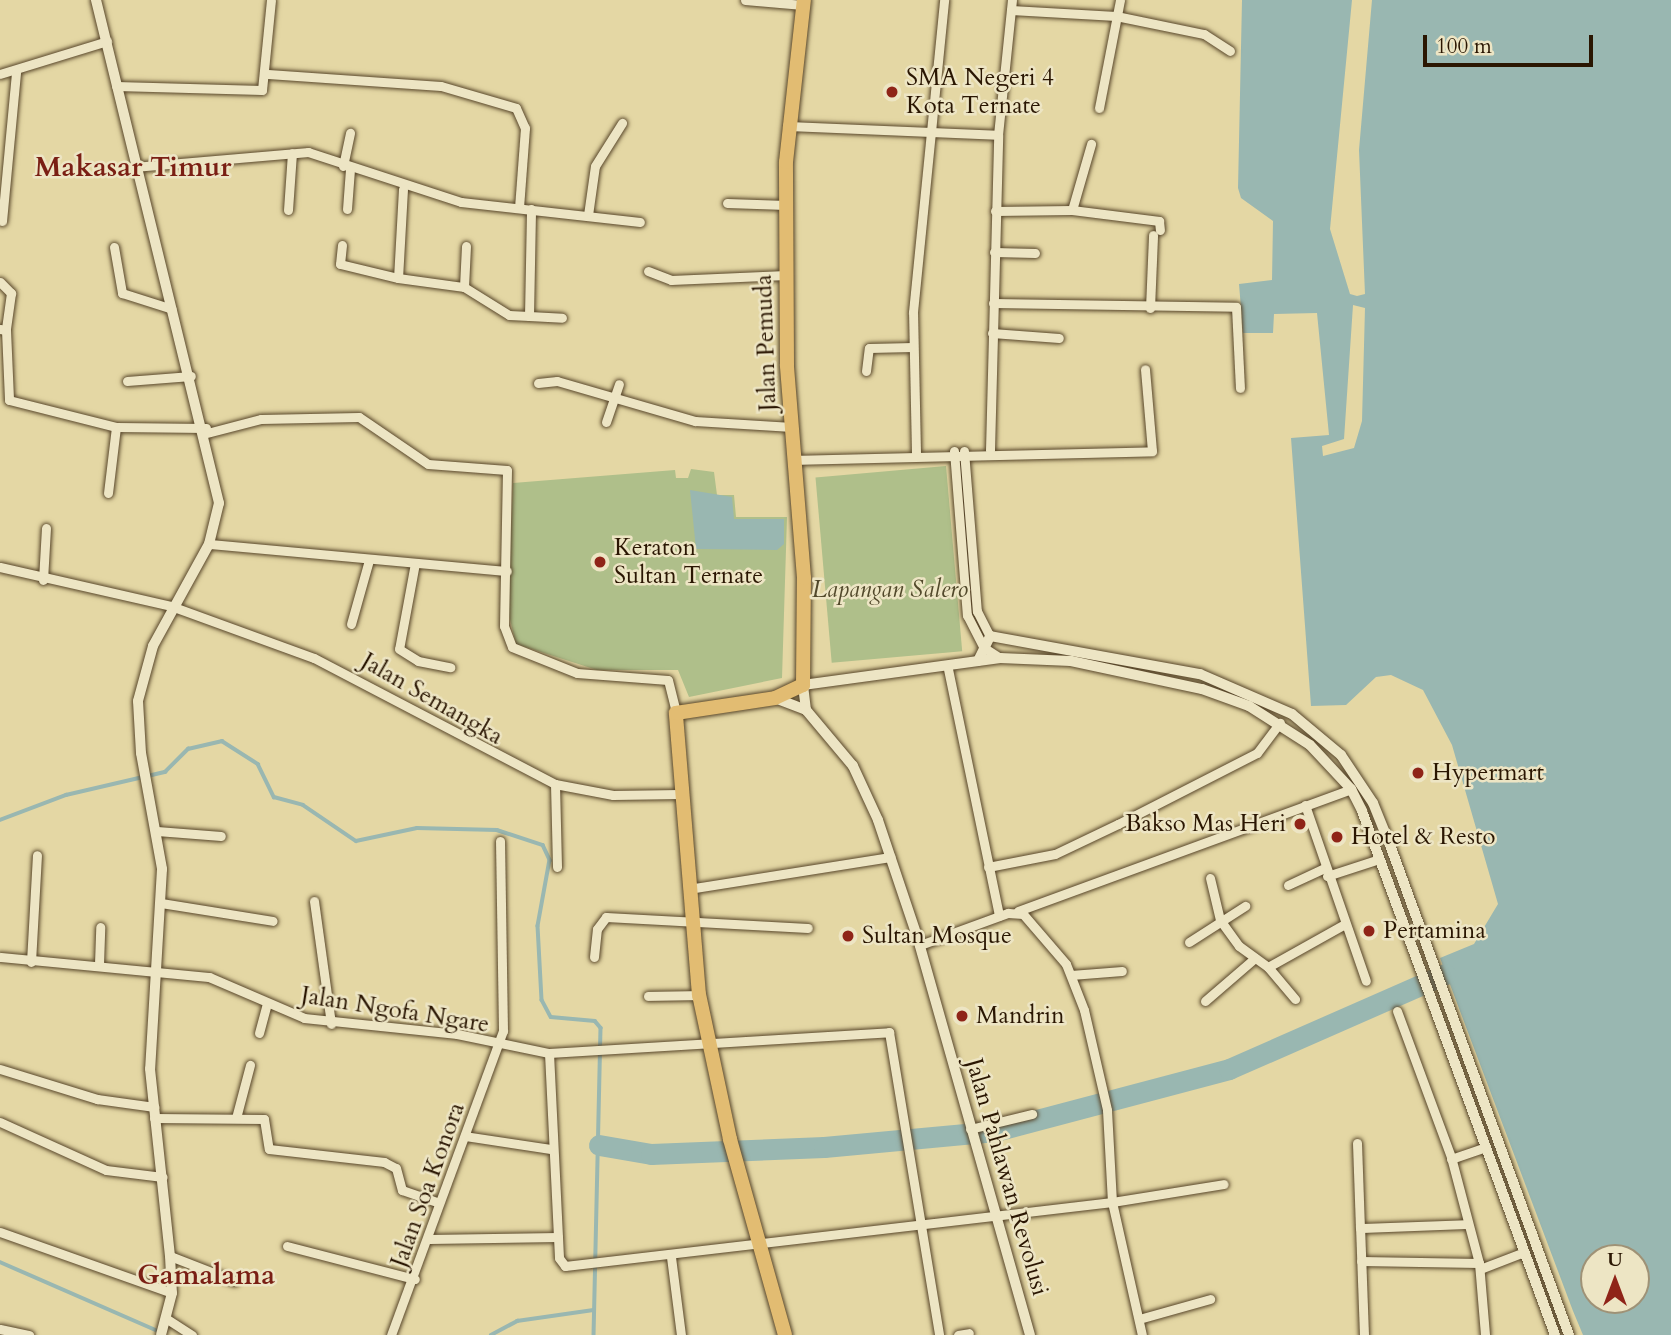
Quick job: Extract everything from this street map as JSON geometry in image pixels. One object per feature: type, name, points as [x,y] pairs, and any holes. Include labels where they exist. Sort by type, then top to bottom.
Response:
[{"type":"highway","name":"Jalan Pemuda","points":[[803,685],[786,275],[786,205],[787,126],[804,2]]},
{"type":"highway","points":[[785,1335],[732,1144],[699,995],[688,921],[676,713],[775,698],[803,685]]},
{"type":"street","points":[[96,0],[134,167],[206,431],[219,503],[209,544],[171,606],[138,701],[144,767],[157,831],[161,903],[154,1112],[163,1177],[172,1293],[164,1327],[192,1335]]},
{"type":"street","points":[[116,86],[257,92],[266,87],[268,74],[271,0]]},
{"type":"street","points":[[745,0],[804,2]]},
{"type":"street","points":[[916,453],[913,312],[944,0]]},
{"type":"street","points":[[1099,108],[1120,0]]},
{"type":"street","points":[[990,450],[998,135],[1011,5],[1116,16],[1205,34],[1230,51]]},
{"type":"street","points":[[0,74],[16,72],[107,41]]},
{"type":"street","points":[[2,221],[16,72]]},
{"type":"street","points":[[268,74],[441,86],[516,108],[524,128],[519,207]]},
{"type":"street","points":[[588,215],[595,166],[622,123]]},
{"type":"street","points":[[787,126],[998,135]]},
{"type":"street","points":[[347,209],[346,167],[349,133]]},
{"type":"street","points":[[1072,210],[1091,144]]},
{"type":"street","points":[[134,167],[292,153],[346,167],[403,189],[531,209],[640,222]]},
{"type":"street","points":[[288,210],[292,153]]},
{"type":"street","points":[[398,278],[403,189]]},
{"type":"street","points":[[727,203],[786,205]]},
{"type":"street","points":[[529,316],[531,209]]},
{"type":"street","points":[[995,211],[1072,210],[1159,221],[1150,308]]},
{"type":"street","points":[[342,245],[340,264],[398,278],[464,287],[500,312],[562,318]]},
{"type":"street","points":[[464,287],[466,246]]},
{"type":"street","points":[[114,247],[122,293],[172,309]]},
{"type":"street","points":[[994,252],[1035,253]]},
{"type":"street","points":[[648,271],[671,280],[786,275]]},
{"type":"street","points":[[0,282],[11,293],[3,330],[9,400],[116,427],[206,431],[261,419],[359,417],[428,464],[507,470],[506,637],[520,653],[577,673],[668,680],[676,713]]},
{"type":"street","points":[[993,303],[1150,308],[1236,307],[1240,388]]},
{"type":"street","points":[[992,333],[1059,338]]},
{"type":"street","points":[[866,371],[869,348],[913,347]]},
{"type":"street","points":[[795,460],[990,450],[1152,451],[1144,369]]},
{"type":"street","points":[[127,381],[191,376]]},
{"type":"street","points":[[538,383],[557,381],[614,400],[695,421],[792,427]]},
{"type":"street","points":[[606,422],[619,384]]},
{"type":"street","points":[[108,493],[116,427]]},
{"type":"street","points":[[954,451],[967,615],[983,647],[1000,658]]},
{"type":"street","points":[[964,451],[977,611],[990,636]]},
{"type":"street","points":[[43,580],[46,528]]},
{"type":"street","points":[[209,544],[508,570]]},
{"type":"street","points":[[351,624],[369,560]]},
{"type":"street","points":[[415,563],[399,649],[418,661],[450,667]]},
{"type":"street","name":"Jalan Semangka","points":[[0,567],[43,580],[171,606],[368,681],[476,748],[555,784],[614,795],[680,794]]},
{"type":"street","points":[[978,661],[990,636]]},
{"type":"street","points":[[990,636],[1200,674],[1294,715],[1341,755],[1375,807],[1435,998],[1521,1254],[1555,1335]]},
{"type":"street","points":[[775,698],[806,710],[803,685],[948,669],[1000,658],[1071,661],[1158,677],[1248,706],[1283,725],[1351,789],[1424,964]]},
{"type":"street","points":[[948,669],[999,916]]},
{"type":"street","name":"Jalan Pahlawan Revolusi","points":[[806,710],[853,766],[890,857],[920,945],[1030,1335]]},
{"type":"street","points":[[988,867],[1055,854],[1118,824],[1257,753],[1294,715]]},
{"type":"street","points":[[555,784],[557,867]]},
{"type":"street","points":[[920,945],[1351,789]]},
{"type":"street","points":[[1305,805],[1343,925],[1366,981]]},
{"type":"street","points":[[1362,811],[1375,807]]},
{"type":"street","points":[[157,831],[221,836]]},
{"type":"street","name":"Jalan Soa Konora","points":[[391,1335],[415,1279],[439,1203],[499,1046],[506,994],[500,841]]},
{"type":"street","points":[[31,962],[37,855]]},
{"type":"street","points":[[686,889],[890,857]]},
{"type":"street","points":[[1287,885],[1378,859]]},
{"type":"street","points":[[1210,878],[1220,920],[1255,958],[1268,967],[1295,999]]},
{"type":"street","points":[[314,901],[331,1024]]},
{"type":"street","points":[[161,903],[273,920]]},
{"type":"street","points":[[1189,942],[1245,906]]},
{"type":"street","points":[[1018,911],[1046,937],[1071,975],[1107,1110],[1112,1202],[1142,1335]]},
{"type":"street","points":[[593,957],[597,929],[606,917],[807,928]]},
{"type":"street","points":[[1268,967],[1343,925]]},
{"type":"street","points":[[99,964],[100,927]]},
{"type":"street","name":"Jalan Ngofa Ngare","points":[[0,957],[31,962],[157,969],[209,977],[267,1003],[331,1024],[457,1034],[499,1046],[550,1053],[708,1041]]},
{"type":"street","points":[[1205,1001],[1255,958]]},
{"type":"street","points":[[1071,975],[1122,971]]},
{"type":"street","points":[[648,996],[699,995]]},
{"type":"street","points":[[1435,998],[1569,1335]]},
{"type":"street","points":[[259,1033],[267,1003]]},
{"type":"street","points":[[1397,1011],[1451,1159],[1482,1266],[1485,1335]]},
{"type":"street","points":[[708,1041],[889,1032],[939,1335]]},
{"type":"street","points":[[550,1053],[551,1149],[558,1237],[565,1266],[606,1265],[998,1219],[1224,1184]]},
{"type":"street","points":[[236,1118],[250,1065]]},
{"type":"street","points":[[0,1069],[97,1099],[154,1112],[267,1120],[272,1150],[384,1162],[395,1167],[402,1190],[439,1203]]},
{"type":"street","points":[[971,1133],[1032,1114]]},
{"type":"street","points":[[0,1122],[106,1170],[163,1177]]},
{"type":"street","points":[[465,1136],[551,1149]]},
{"type":"street","points":[[1357,1143],[1364,1335]]},
{"type":"street","points":[[1451,1159],[1486,1147]]},
{"type":"street","points":[[1360,1228],[1468,1224]]},
{"type":"street","points":[[0,1232],[172,1293]]},
{"type":"street","points":[[429,1239],[558,1237]]},
{"type":"street","points":[[287,1246],[415,1279]]},
{"type":"street","points":[[1361,1261],[1482,1266],[1521,1254]]},
{"type":"street","points":[[170,1256],[234,1281]]},
{"type":"street","points":[[671,1257],[681,1335]]},
{"type":"street","points":[[1139,1319],[1210,1299]]},
{"type":"street","points":[[0,1329],[29,1335]]},
{"type":"street","points":[[958,1335],[969,1333]]},
{"type":"green space","name":"Lapangan Salero","points":[[946,466],[962,651],[832,663],[815,477]]},
{"type":"green space","points":[[691,469],[714,472],[717,495],[734,495],[736,517],[787,517],[782,678],[689,697],[678,670],[597,670],[516,644],[508,611],[513,483],[675,470],[676,478],[688,478]]},
{"type":"water","points":[[1242,0],[1671,0],[1671,1335],[1583,1335],[1573,1311],[1440,958],[1474,944],[1498,904],[1452,745],[1423,690],[1391,675],[1376,677],[1346,705],[1311,706],[1291,438],[1329,435],[1317,313],[1274,314],[1273,333],[1243,333],[1239,284],[1272,280],[1273,221],[1241,198],[1238,188]]},
{"type":"water","points":[[690,490],[732,497],[734,519],[784,519],[784,544],[777,550],[696,549]]},
{"type":"pier","points":[[1352,0],[1372,0],[1359,150],[1365,294],[1357,296],[1350,294],[1330,229]]},
{"type":"pier","points":[[1353,305],[1365,308],[1362,421],[1354,448],[1323,456],[1322,446],[1344,439]]},
{"type":"waterway","points":[[0,820],[66,795],[165,772],[188,749],[222,741],[258,764],[274,797],[303,805],[356,841],[417,828],[497,830],[543,845],[550,860],[538,926],[542,1000],[551,1017],[595,1021],[601,1028],[594,1335]]},
{"type":"waterway","points":[[599,1145],[651,1154],[824,1147],[995,1131],[1229,1069],[1445,974]]},
{"type":"waterway","points":[[0,1262],[158,1331]]},
{"type":"waterway","points":[[491,1335],[517,1321],[593,1310]]},
{"type":"place","name":"SMA Negeri 4 Kota Ternate","points":[[892,92]]},
{"type":"place","name":"Keraton Sultan Ternate","points":[[600,562]]},
{"type":"place","name":"Hypermart","points":[[1418,773]]},
{"type":"place","name":"Bakso Mas Heri","points":[[1300,824]]},
{"type":"place","name":"Hotel & Resto","points":[[1337,837]]},
{"type":"place","name":"Pertamina","points":[[1369,931]]},
{"type":"place","name":"Sultan Mosque","points":[[848,936]]},
{"type":"place","name":"Mandrin","points":[[962,1016]]},
{"type":"district","name":"Makasar Timur","points":[[133,167]]},
{"type":"district","name":"Gamalama","points":[[206,1275]]}]
